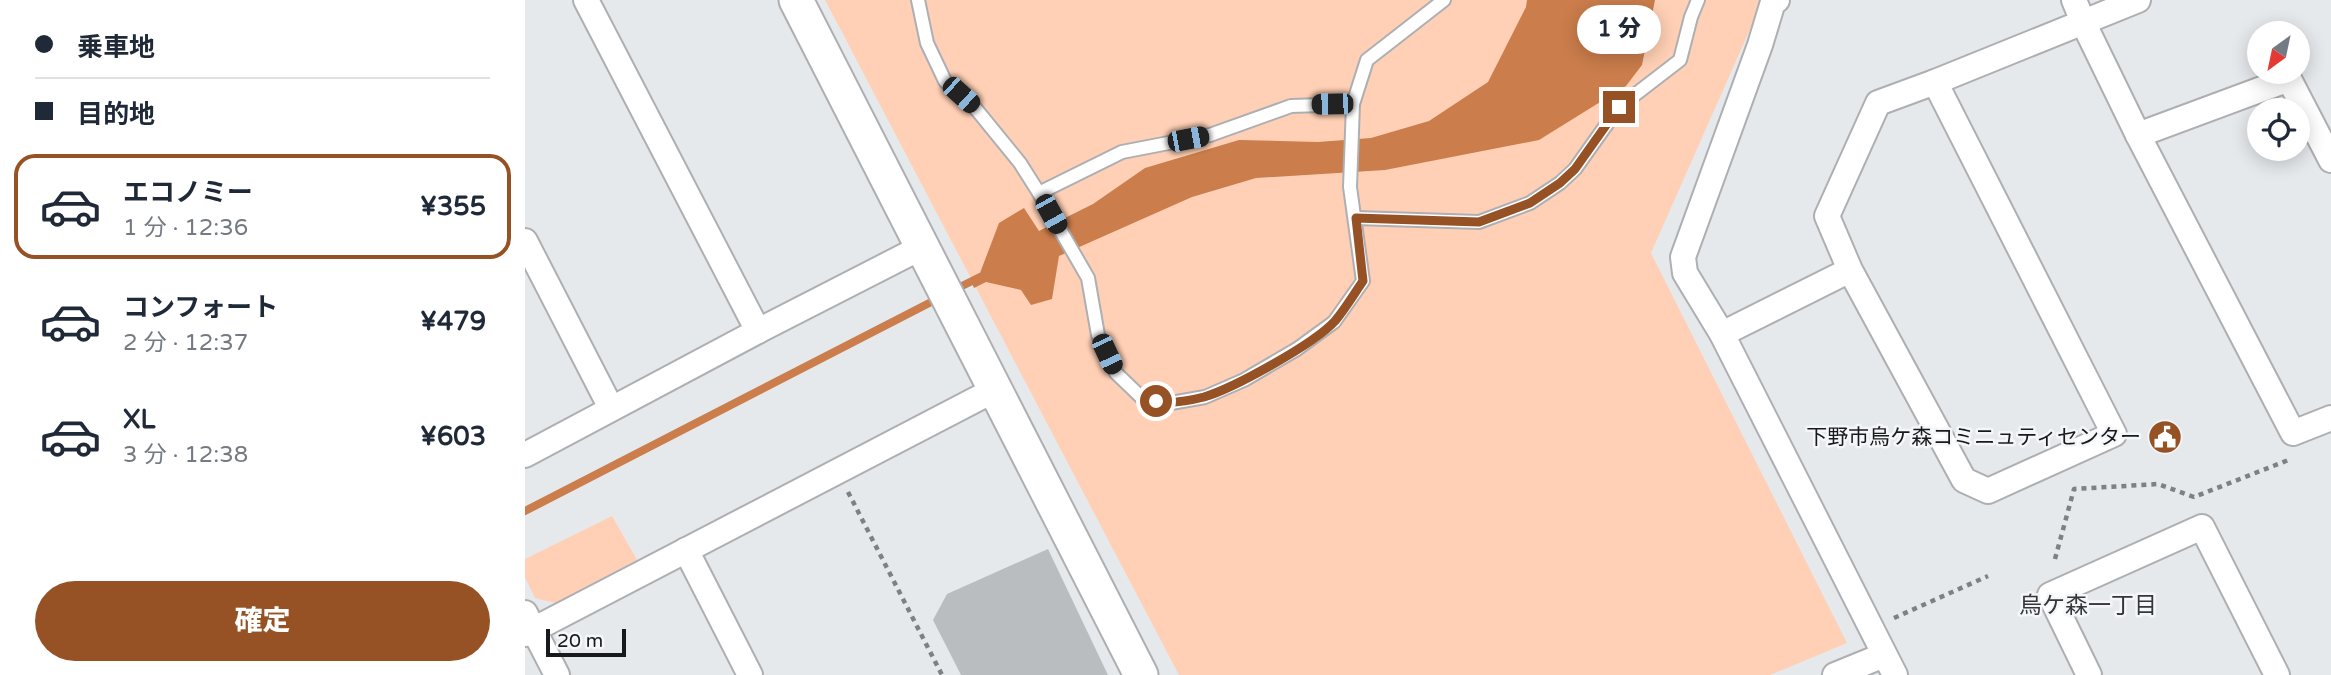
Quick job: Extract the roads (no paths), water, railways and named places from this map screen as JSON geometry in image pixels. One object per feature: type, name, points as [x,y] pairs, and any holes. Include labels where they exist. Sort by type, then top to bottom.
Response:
[{"type":"street","points":[[586,0],[758,331]]},
{"type":"street","points":[[796,0],[1141,675]]},
{"type":"street","points":[[1777,0],[1773,2],[1683,257],[1685,272],[1722,334],[1889,665],[1835,675]]},
{"type":"street","points":[[1935,82],[2114,433],[1988,491],[1964,480],[1850,270],[1826,216],[1878,103],[1935,82],[2079,11],[2138,0]]},
{"type":"street","points":[[2079,11],[2138,135],[2293,433],[2331,418]]},
{"type":"street","points":[[2138,135],[2289,79],[2331,160]]},
{"type":"street","points":[[525,241],[611,408]]},
{"type":"street","points":[[525,455],[922,247]]},
{"type":"street","points":[[1722,334],[1850,270]]},
{"type":"street","points":[[557,675],[528,626],[838,473],[996,389]]},
{"type":"street","points":[[2089,675],[2050,595],[2202,527],[2277,675]]},
{"type":"street","points":[[685,550],[750,675]]},
{"type":"lane","points":[[918,0],[927,43],[945,81],[976,109],[1020,163],[1088,278],[1098,335],[1116,373],[1142,398],[1171,403],[1205,397],[1244,380],[1297,349],[1334,322],[1363,281],[1350,187],[1353,104],[1367,60],[1444,0]]},
{"type":"lane","points":[[1356,218],[1479,222],[1530,203],[1560,183],[1575,169],[1619,107],[1679,60],[1698,0]]},
{"type":"lane","points":[[1039,193],[1122,152],[1210,135],[1291,106],[1353,104]]},
{"type":"waterway","points":[[954,290],[980,277]]},
{"type":"waterway","points":[[525,511],[939,298]]},
{"type":"place","name":"下野市烏ケ森コミニュティセンター","points":[[2165,437]]},
{"type":"district","name":"烏ケ森一丁目","points":[[2088,605]]}]
